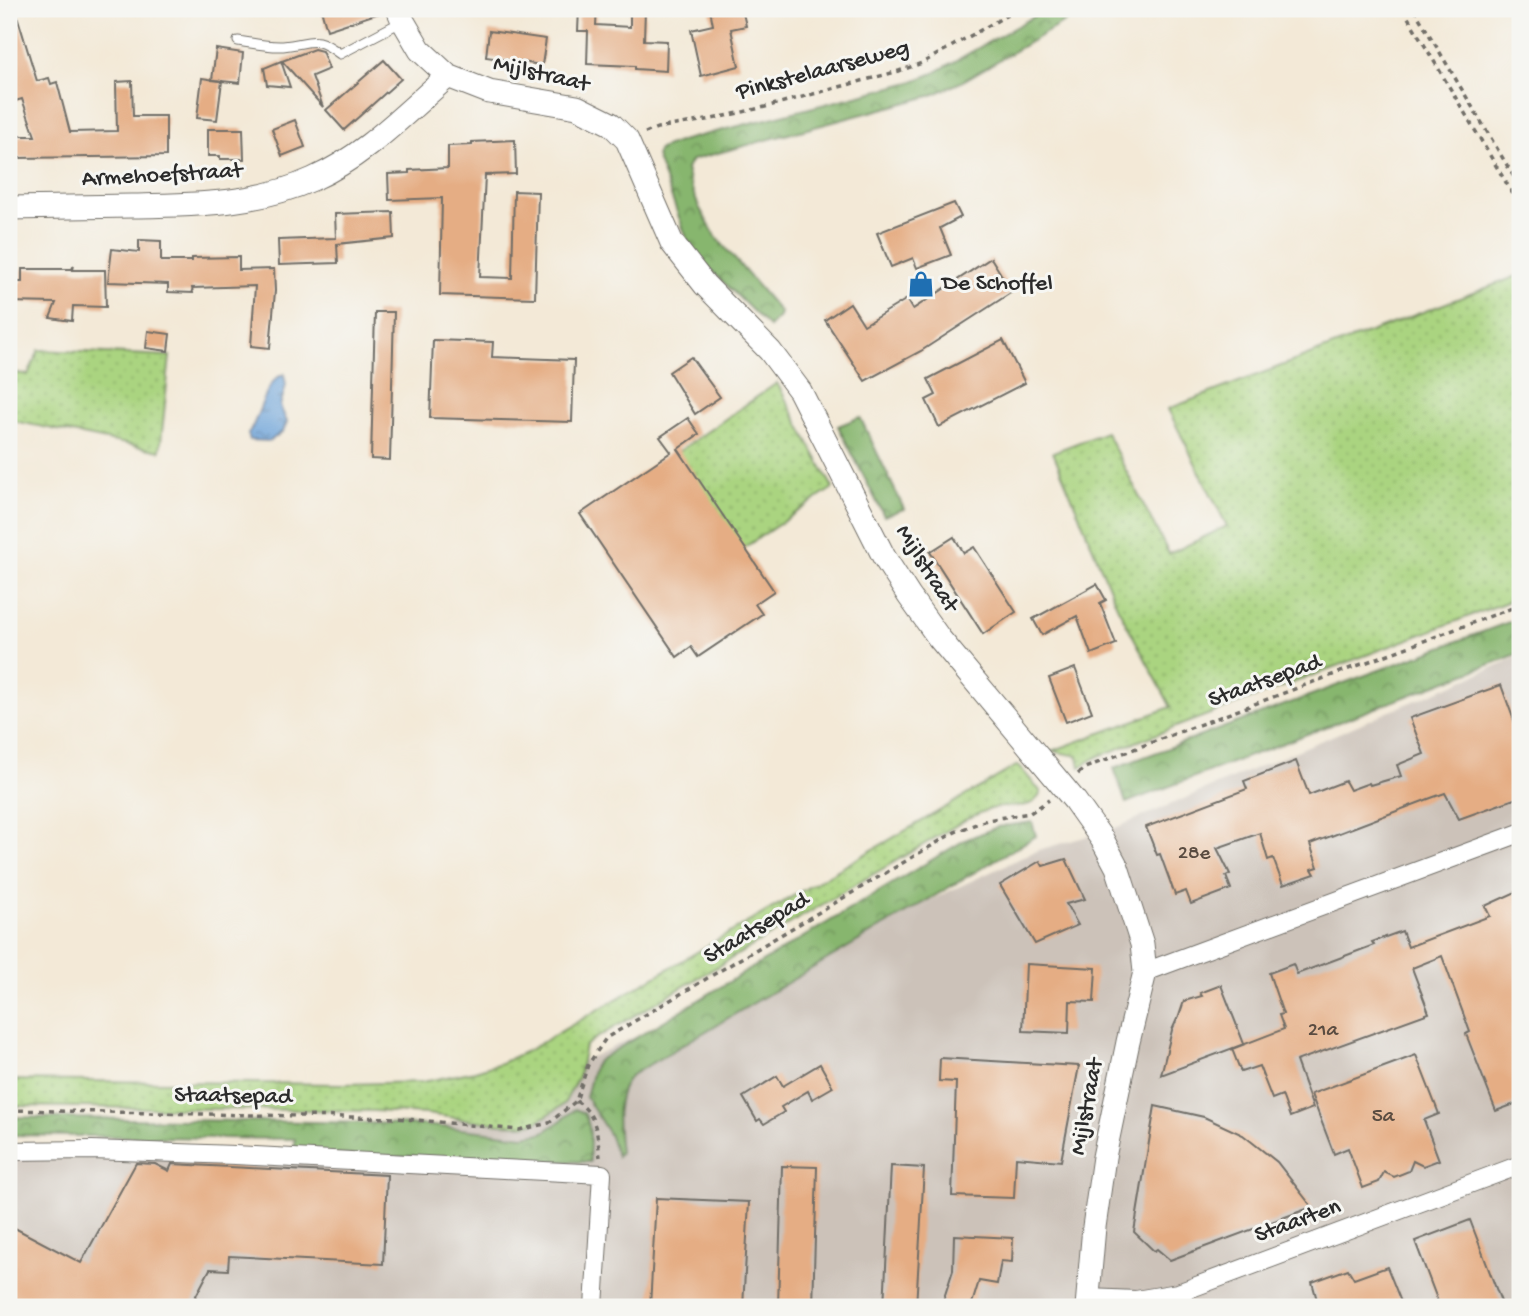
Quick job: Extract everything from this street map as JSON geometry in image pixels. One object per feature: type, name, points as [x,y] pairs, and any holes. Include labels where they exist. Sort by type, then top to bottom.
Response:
[{"type":"street","name":"Mijlstraat","points":[[400,15],[420,50],[448,76],[489,92],[577,107],[611,124],[627,140],[672,243],[705,285],[770,351],[800,391],[884,557],[909,596],[939,638],[1062,786],[1102,839],[1117,867],[1142,944],[1145,972],[1104,1157],[1094,1227],[1088,1303]]},
{"type":"street","name":"Armehoefstraat","points":[[9,208],[202,205],[252,198],[282,190],[314,179],[382,135],[448,76]]},
{"type":"street","points":[[1145,972],[1520,833]]},
{"type":"street","points":[[9,1151],[92,1150],[209,1154],[602,1174],[594,1307]]},
{"type":"street","name":"Staarten","points":[[1088,1303],[1136,1300],[1178,1293],[1520,1165]]},
{"type":"lane","points":[[238,41],[281,46],[308,41],[324,42],[340,54],[400,15]]},
{"type":"path","name":"Pinkstelaarseweg","points":[[627,140],[657,128],[765,107],[922,63],[1018,9]]},
{"type":"path","points":[[1402,9],[1520,205]]},
{"type":"path","points":[[1414,9],[1520,187]]},
{"type":"path","name":"Staatsepad","points":[[9,1110],[397,1118],[519,1130],[549,1123],[576,1101],[588,1065],[606,1038],[955,832],[987,820],[1030,813],[1044,805],[1085,768],[1520,605]]},
{"type":"path","points":[[576,1101],[591,1113],[596,1127],[602,1174]]},
{"type":"shaded area","points":[[1520,656],[1520,1307],[9,1307],[9,1150],[380,1155],[1038,850],[1113,829]]},
{"type":"green space","points":[[1047,9],[1085,10],[961,82],[930,96],[692,160],[686,169],[689,181],[699,207],[716,237],[780,312],[779,317],[769,327],[703,262],[689,244],[656,156],[659,149],[684,140],[911,82],[934,73]]},
{"type":"green space","points":[[1520,275],[1520,597],[1099,756],[1080,767],[1078,756],[1052,751],[1171,707],[1117,606],[1053,452],[1106,432],[1169,554],[1227,526],[1168,409]]},
{"type":"green space","points":[[39,350],[170,356],[160,451],[9,420],[9,372],[28,375]]},
{"type":"green space","points":[[777,383],[833,488],[727,559],[662,463]]},
{"type":"green space","points":[[860,417],[904,509],[884,516],[838,426]]},
{"type":"green space","points":[[1520,618],[1520,653],[1126,803],[1114,768]]},
{"type":"green space","points":[[1018,765],[1041,792],[1034,802],[1024,806],[992,809],[967,819],[593,1040],[585,1046],[579,1075],[564,1104],[537,1122],[523,1125],[501,1124],[426,1114],[374,1111],[9,1106],[9,1080],[344,1084],[422,1082],[501,1063],[529,1050]]},
{"type":"green space","points":[[1032,822],[1036,836],[630,1076],[619,1102],[617,1122],[620,1152],[617,1156],[609,1134],[586,1097],[594,1066],[599,1060],[965,840],[997,827]]},
{"type":"green space","points":[[575,1109],[584,1113],[589,1126],[590,1162],[294,1154],[295,1139],[9,1135],[9,1117],[373,1123],[425,1125],[524,1136],[542,1133]]},
{"type":"water","points":[[284,374],[286,385],[280,406],[287,422],[283,431],[270,441],[250,440],[248,434],[271,384]]},
{"type":"building","points":[[9,9],[15,9],[37,81],[49,78],[51,84],[57,82],[70,132],[117,131],[116,82],[132,81],[133,116],[166,116],[166,156],[16,158],[16,136],[35,136],[22,99],[9,103]]},
{"type":"building","points":[[321,9],[381,9],[382,12],[327,30]]},
{"type":"building","points":[[579,9],[597,9],[596,25],[630,27],[630,9],[645,9],[644,40],[667,41],[666,71],[635,69],[635,66],[587,64],[588,31],[578,31]]},
{"type":"building","points":[[710,9],[742,9],[746,26],[731,29],[739,66],[701,76],[691,30],[713,25]]},
{"type":"building","points":[[489,31],[546,39],[542,65],[486,57]]},
{"type":"building","points":[[216,49],[243,53],[240,83],[212,80]]},
{"type":"building","points":[[314,49],[322,51],[329,69],[312,76],[323,107],[282,61]]},
{"type":"building","points":[[384,60],[401,79],[344,130],[326,110]]},
{"type":"building","points":[[281,61],[290,87],[267,85],[264,68]]},
{"type":"building","points":[[202,78],[222,81],[217,120],[197,118]]},
{"type":"building","points":[[295,120],[305,147],[282,156],[272,129]]},
{"type":"building","points":[[208,129],[243,129],[244,159],[208,156]]},
{"type":"building","points":[[515,140],[516,174],[485,175],[480,277],[512,278],[514,191],[538,192],[535,298],[440,295],[442,198],[389,200],[388,174],[448,168],[448,146]]},
{"type":"building","points":[[954,203],[961,217],[940,228],[951,255],[917,268],[913,258],[891,267],[877,233]]},
{"type":"building","points":[[393,212],[394,238],[337,244],[338,263],[279,265],[278,240],[336,238],[335,214]]},
{"type":"building","points":[[139,240],[161,241],[161,261],[239,257],[239,270],[274,269],[275,291],[270,348],[251,346],[255,286],[192,288],[193,293],[168,292],[168,284],[108,282],[112,249],[139,252]]},
{"type":"building","points":[[991,258],[1012,292],[921,351],[865,381],[825,320],[850,303],[864,325],[907,299],[913,309]]},
{"type":"building","points":[[74,265],[73,270],[105,270],[106,307],[73,306],[72,321],[50,318],[56,303],[9,302],[9,282],[22,282],[22,269],[72,269]]},
{"type":"building","points":[[375,312],[394,312],[390,460],[371,459]]},
{"type":"building","points":[[148,331],[170,334],[168,351],[146,348]]},
{"type":"building","points":[[433,340],[493,342],[492,357],[574,360],[572,422],[430,418]]},
{"type":"building","points":[[1003,340],[1025,383],[939,427],[926,400],[936,395],[928,379]]},
{"type":"building","points":[[691,357],[720,397],[695,414],[669,372]]},
{"type":"building","points":[[688,418],[699,434],[678,449],[774,591],[755,604],[762,614],[698,657],[691,647],[677,657],[580,514],[671,452],[660,437]]},
{"type":"building","points":[[954,537],[964,553],[974,547],[1016,612],[983,634],[930,552]]},
{"type":"building","points":[[1097,584],[1106,600],[1100,603],[1116,644],[1091,654],[1077,616],[1042,635],[1033,619]]},
{"type":"building","points":[[1075,668],[1092,712],[1066,722],[1049,678]]},
{"type":"building","points":[[1501,685],[1520,737],[1520,797],[1459,819],[1445,793],[1431,798],[1310,844],[1318,867],[1312,869],[1315,874],[1283,885],[1273,858],[1268,860],[1260,833],[1217,848],[1230,874],[1226,876],[1231,889],[1191,904],[1186,891],[1175,895],[1160,854],[1157,855],[1146,827],[1247,789],[1244,781],[1296,761],[1309,795],[1345,781],[1350,790],[1401,776],[1397,765],[1424,754],[1410,718]]},
{"type":"building","points":[[1066,859],[1085,899],[1066,904],[1078,925],[1035,944],[1000,885],[1040,861],[1043,866]]},
{"type":"building","points":[[1520,890],[1520,1102],[1496,1111],[1466,1034],[1470,1032],[1442,956],[1412,968],[1429,1013],[1296,1061],[1313,1108],[1290,1117],[1282,1095],[1272,1099],[1259,1066],[1241,1072],[1232,1049],[1284,1029],[1279,1015],[1283,1014],[1269,973],[1293,964],[1297,974],[1374,945],[1372,942],[1402,931],[1408,947],[1490,916],[1485,906]]},
{"type":"building","points":[[1026,964],[1096,968],[1094,1002],[1070,1001],[1069,1033],[1023,1031]]},
{"type":"building","points":[[1221,985],[1244,1044],[1161,1075],[1172,1030],[1184,1001],[1202,996],[1200,993]]},
{"type":"building","points":[[1416,1055],[1439,1114],[1424,1120],[1439,1160],[1423,1166],[1413,1161],[1409,1171],[1394,1177],[1384,1172],[1379,1182],[1363,1188],[1348,1148],[1334,1154],[1311,1094]]},
{"type":"building","points":[[940,1058],[1079,1066],[1061,1161],[1016,1157],[1014,1198],[952,1196],[956,1082],[939,1081]]},
{"type":"building","points":[[820,1064],[833,1087],[812,1099],[808,1091],[781,1107],[784,1112],[764,1124],[760,1119],[757,1121],[743,1097],[777,1076],[783,1086]]},
{"type":"building","points":[[1155,1106],[1204,1117],[1243,1135],[1277,1162],[1312,1207],[1170,1260],[1157,1249],[1154,1251],[1134,1232]]},
{"type":"building","points":[[136,1163],[155,1164],[169,1171],[172,1164],[387,1175],[383,1264],[229,1256],[228,1270],[210,1269],[190,1307],[9,1307],[9,1225],[81,1263]]},
{"type":"building","points":[[782,1166],[817,1167],[813,1307],[778,1307]]},
{"type":"building","points":[[891,1166],[924,1168],[916,1307],[884,1307]]},
{"type":"building","points":[[656,1198],[749,1202],[743,1307],[650,1307]]},
{"type":"building","points":[[1470,1220],[1503,1307],[1440,1307],[1415,1241]]},
{"type":"building","points":[[954,1235],[1013,1238],[1012,1262],[1001,1261],[997,1284],[979,1281],[971,1307],[942,1304],[953,1270]]},
{"type":"building","points":[[1387,1267],[1403,1307],[1319,1307],[1312,1282],[1348,1269],[1354,1279]]},
{"type":"place","name":"De Schoffel","points":[[921,284]]}]
